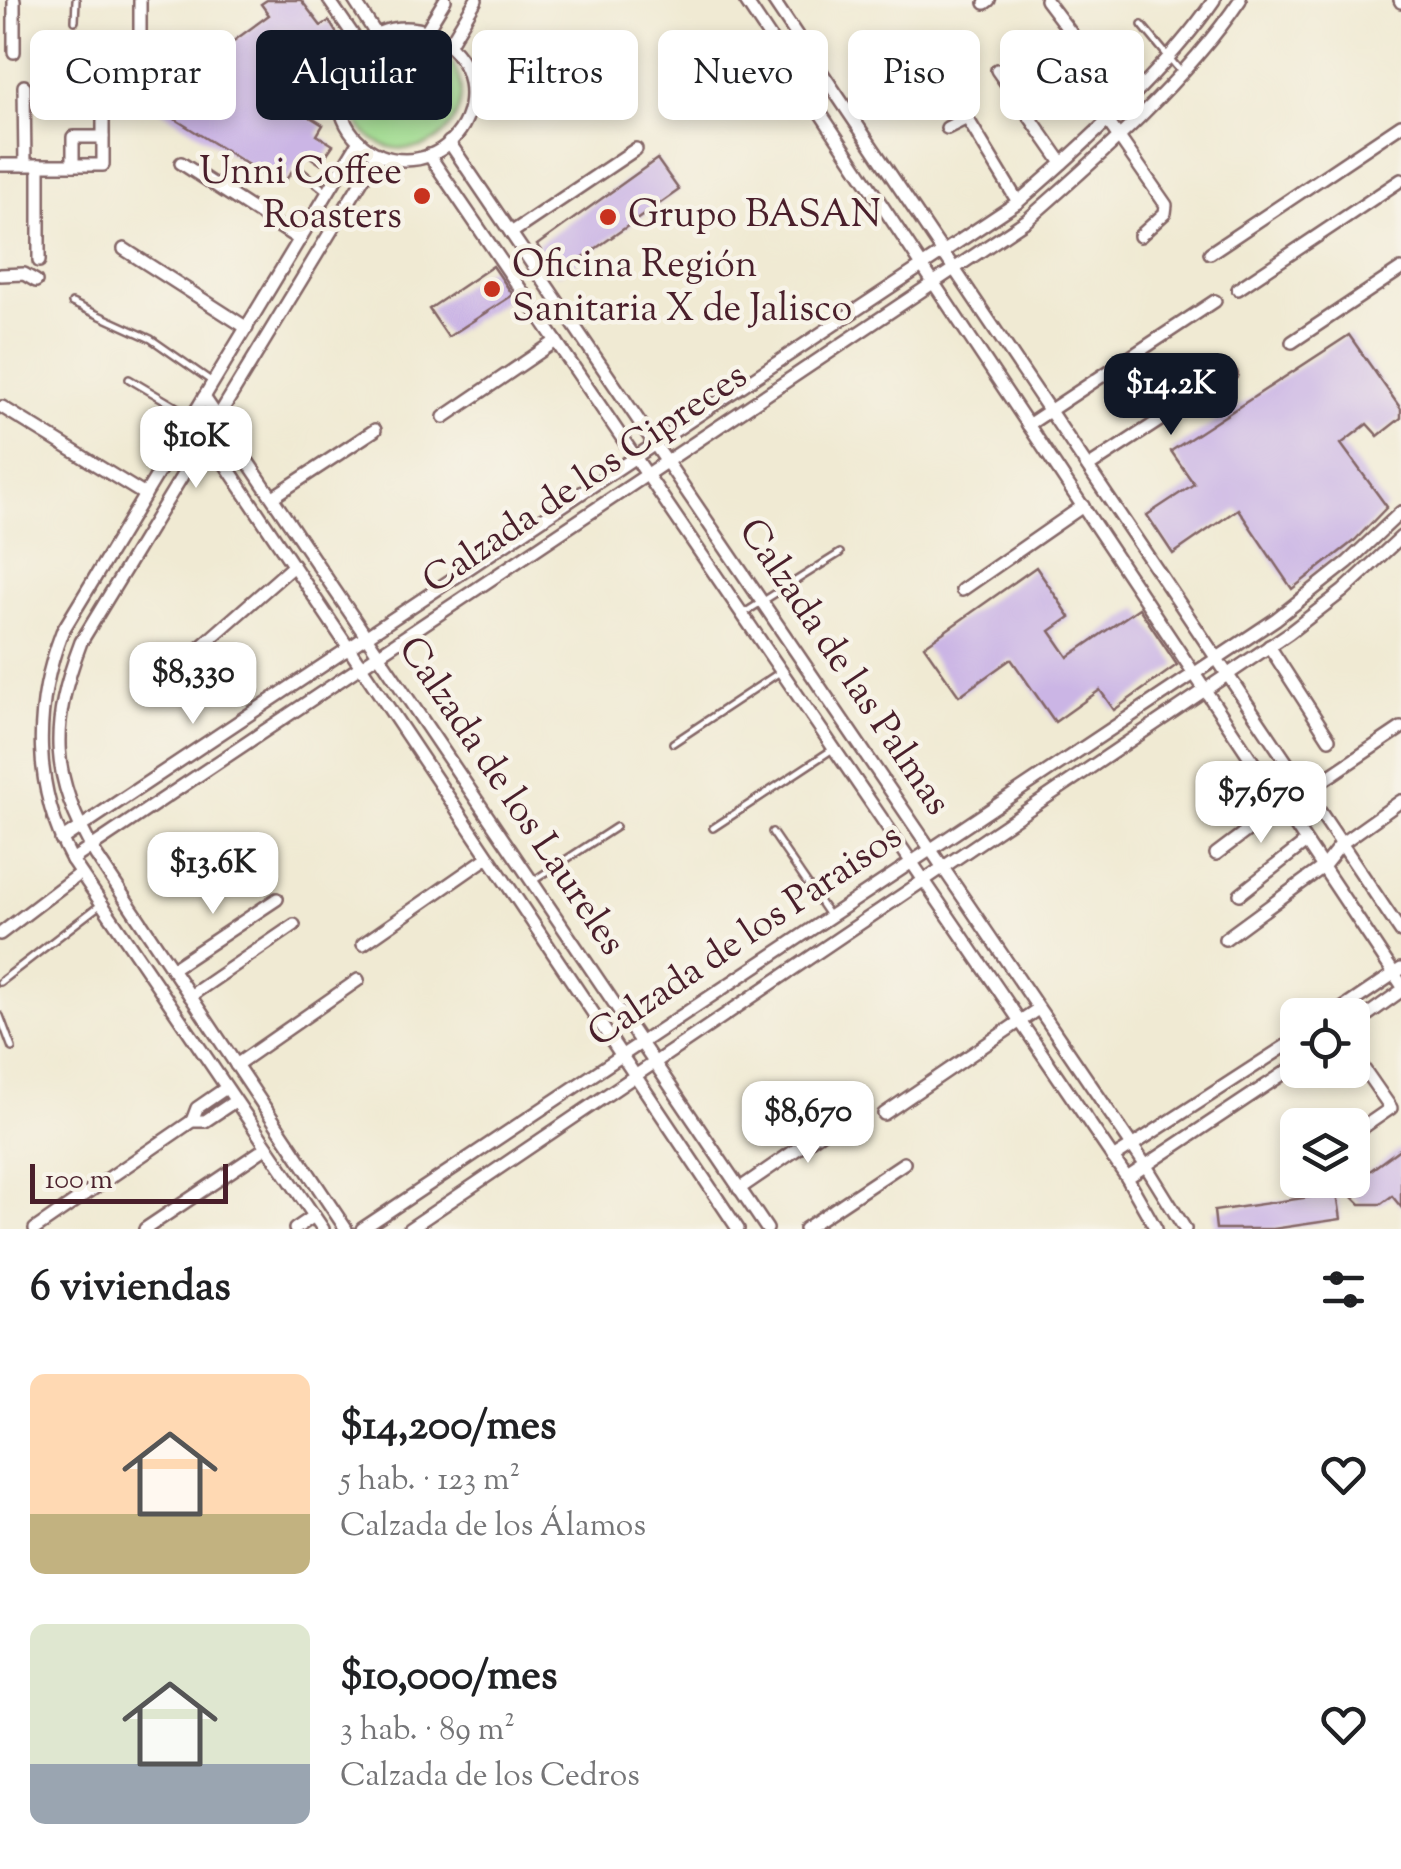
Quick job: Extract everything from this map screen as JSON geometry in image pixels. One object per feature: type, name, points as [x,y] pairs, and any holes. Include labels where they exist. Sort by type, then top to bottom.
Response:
[{"type":"street","points":[[14,0],[14,52]]},
{"type":"street","points":[[140,0],[140,30]]},
{"type":"street","points":[[330,0],[350,30]]},
{"type":"street","points":[[354,0],[373,30]]},
{"type":"street","points":[[427,30],[445,0]]},
{"type":"street","points":[[452,40],[476,0]]},
{"type":"street","points":[[745,0],[765,30]]},
{"type":"street","points":[[1046,0],[1067,30]]},
{"type":"street","name":"Calzada de los Cipreces","points":[[1144,81],[1214,0]]},
{"type":"street","name":"Calzada de los Cipreces","points":[[72,860],[1028,220],[1181,72],[1240,0]]},
{"type":"street","points":[[776,1],[1401,932]]},
{"type":"street","points":[[773,30],[786,19]]},
{"type":"street","points":[[393,30],[418,30]]},
{"type":"street","points":[[344,120],[359,142],[398,160],[429,155],[449,142],[470,102],[466,70],[452,49]]},
{"type":"street","points":[[997,70],[1062,162]]},
{"type":"street","points":[[24,86],[24,165]]},
{"type":"street","points":[[947,128],[967,118],[1018,202]]},
{"type":"street","points":[[0,164],[102,166],[103,120]]},
{"type":"street","points":[[825,120],[1399,979]]},
{"type":"street","points":[[1107,120],[1166,205],[1164,213],[1140,236]]},
{"type":"street","name":"Calzada de los Cipreces","points":[[61,840],[1018,202],[1107,120]]},
{"type":"street","points":[[1210,253],[1401,125]]},
{"type":"street","points":[[73,165],[73,137],[103,137]]},
{"type":"street","points":[[324,1229],[72,860],[47,796],[40,750],[43,694],[62,632],[359,142]]},
{"type":"street","name":"Calzada de las Palmas","points":[[449,142],[1146,1166],[1185,1229]]},
{"type":"street","points":[[511,233],[636,148]]},
{"type":"street","points":[[346,1229],[91,847],[65,793],[58,749],[63,696],[81,642],[378,154]]},
{"type":"street","name":"Calzada de las Palmas","points":[[429,155],[1127,1178],[1156,1229]]},
{"type":"street","points":[[181,162],[300,240]]},
{"type":"street","points":[[39,165],[39,261]]},
{"type":"street","points":[[1238,288],[1401,180]]},
{"type":"street","points":[[124,249],[246,328]]},
{"type":"street","points":[[1292,342],[1401,269]]},
{"type":"street","points":[[0,274],[24,274],[36,280]]},
{"type":"street","points":[[1028,425],[1215,301]]},
{"type":"street","points":[[444,417],[556,341]]},
{"type":"street","points":[[1088,467],[1231,374]]},
{"type":"street","name":"Calzada de los Laureles","points":[[204,398],[767,1229]]},
{"type":"street","points":[[2,408],[145,495]]},
{"type":"street","name":"Calzada de los Laureles","points":[[193,416],[738,1229]]},
{"type":"street","points":[[273,497],[375,430]]},
{"type":"street","points":[[156,477],[176,485]]},
{"type":"street","points":[[962,590],[1084,506]]},
{"type":"street","name":"Calzada de los Paraisos","points":[[362,1229],[1294,606],[1401,512]]},
{"type":"street","points":[[1391,522],[1401,534]]},
{"type":"street","points":[[277,542],[295,530]]},
{"type":"street","name":"Calzada de los Paraisos","points":[[409,1229],[1269,646],[1342,591],[1401,534]]},
{"type":"street","points":[[154,688],[293,566]]},
{"type":"street","points":[[1330,577],[1342,591]]},
{"type":"street","points":[[1269,646],[1329,739]]},
{"type":"street","points":[[1306,792],[1401,728]]},
{"type":"street","points":[[1224,940],[1322,867],[1342,842],[1401,801]]},
{"type":"street","points":[[1216,854],[1281,805]]},
{"type":"street","points":[[1240,894],[1306,842]]},
{"type":"street","points":[[363,944],[488,858]]},
{"type":"street","points":[[0,934],[80,873]]},
{"type":"street","points":[[172,969],[277,899]]},
{"type":"street","points":[[530,921],[548,908]]},
{"type":"street","points":[[190,996],[294,925]]},
{"type":"street","points":[[1365,998],[1399,979]]},
{"type":"street","points":[[1370,1008],[1399,979]]},
{"type":"street","points":[[236,1065],[358,980]]},
{"type":"street","points":[[884,1114],[1038,1009]]},
{"type":"street","points":[[201,1052],[219,1039]]},
{"type":"street","points":[[1113,1158],[1280,1050]]},
{"type":"street","points":[[1127,1178],[1280,1076]]},
{"type":"street","points":[[1370,1079],[1390,1108],[1370,1122]]},
{"type":"street","points":[[35,1229],[192,1121],[198,1108],[226,1088]]},
{"type":"street","points":[[192,1121],[205,1121],[235,1101]]},
{"type":"street","points":[[739,1189],[854,1110]]},
{"type":"street","points":[[145,1229],[266,1146]]},
{"type":"street","points":[[804,1229],[904,1163]]},
{"type":"street","points":[[296,1229],[314,1216]]},
{"type":"lane","points":[[75,22],[76,0]]},
{"type":"lane","points":[[1142,25],[1181,72]]},
{"type":"lane","points":[[298,170],[328,192]]},
{"type":"lane","points":[[72,304],[151,339],[213,383]]},
{"type":"lane","points":[[129,379],[193,416]]},
{"type":"lane","points":[[742,614],[840,553]]},
{"type":"lane","points":[[674,743],[780,672]]},
{"type":"lane","points":[[713,828],[833,749]]},
{"type":"lane","points":[[531,882],[616,827]]},
{"type":"lane","points":[[772,832],[830,917]]},
{"type":"lane","points":[[0,982],[100,905]]},
{"type":"lane","points":[[0,1016],[12,1048]]},
{"type":"green space","points":[[452,62],[460,82],[460,104],[452,124],[426,145],[405,149],[384,145],[365,133],[356,120],[452,120]]},
{"type":"building","points":[[267,0],[301,0],[321,26],[329,21],[335,30],[256,30],[256,120],[315,120],[323,125],[317,135],[333,145],[320,164],[304,153],[282,186],[176,120],[236,120],[236,39],[269,15],[261,4]]},
{"type":"building","name":"Grupo BASAN","points":[[657,159],[679,190],[558,275],[537,245]]},
{"type":"building","points":[[493,266],[513,295],[448,337],[429,309]]},
{"type":"building","points":[[1349,335],[1401,409],[1401,418],[1378,436],[1367,424],[1341,444],[1387,507],[1355,540],[1292,589],[1238,509],[1173,554],[1147,515],[1194,484],[1171,451]]},
{"type":"building","points":[[1036,567],[1070,617],[1050,631],[1068,657],[1139,608],[1177,665],[1114,710],[1100,690],[1055,722],[1011,659],[959,696],[924,646]]},
{"type":"building","points":[[1401,1148],[1401,1207],[1392,1196],[1381,1204],[1360,1204],[1354,1198],[1370,1198],[1370,1171]]},
{"type":"building","points":[[1303,1198],[1338,1198],[1341,1219],[1273,1229],[1216,1229],[1214,1211]]},
{"type":"place","name":"Unni Coffee Roasters","points":[[422,196]]},
{"type":"place","name":"Grupo BASAN","points":[[608,217]]},
{"type":"place","name":"Oficina Región Sanitaria X de Jalisco","points":[[492,289]]}]
